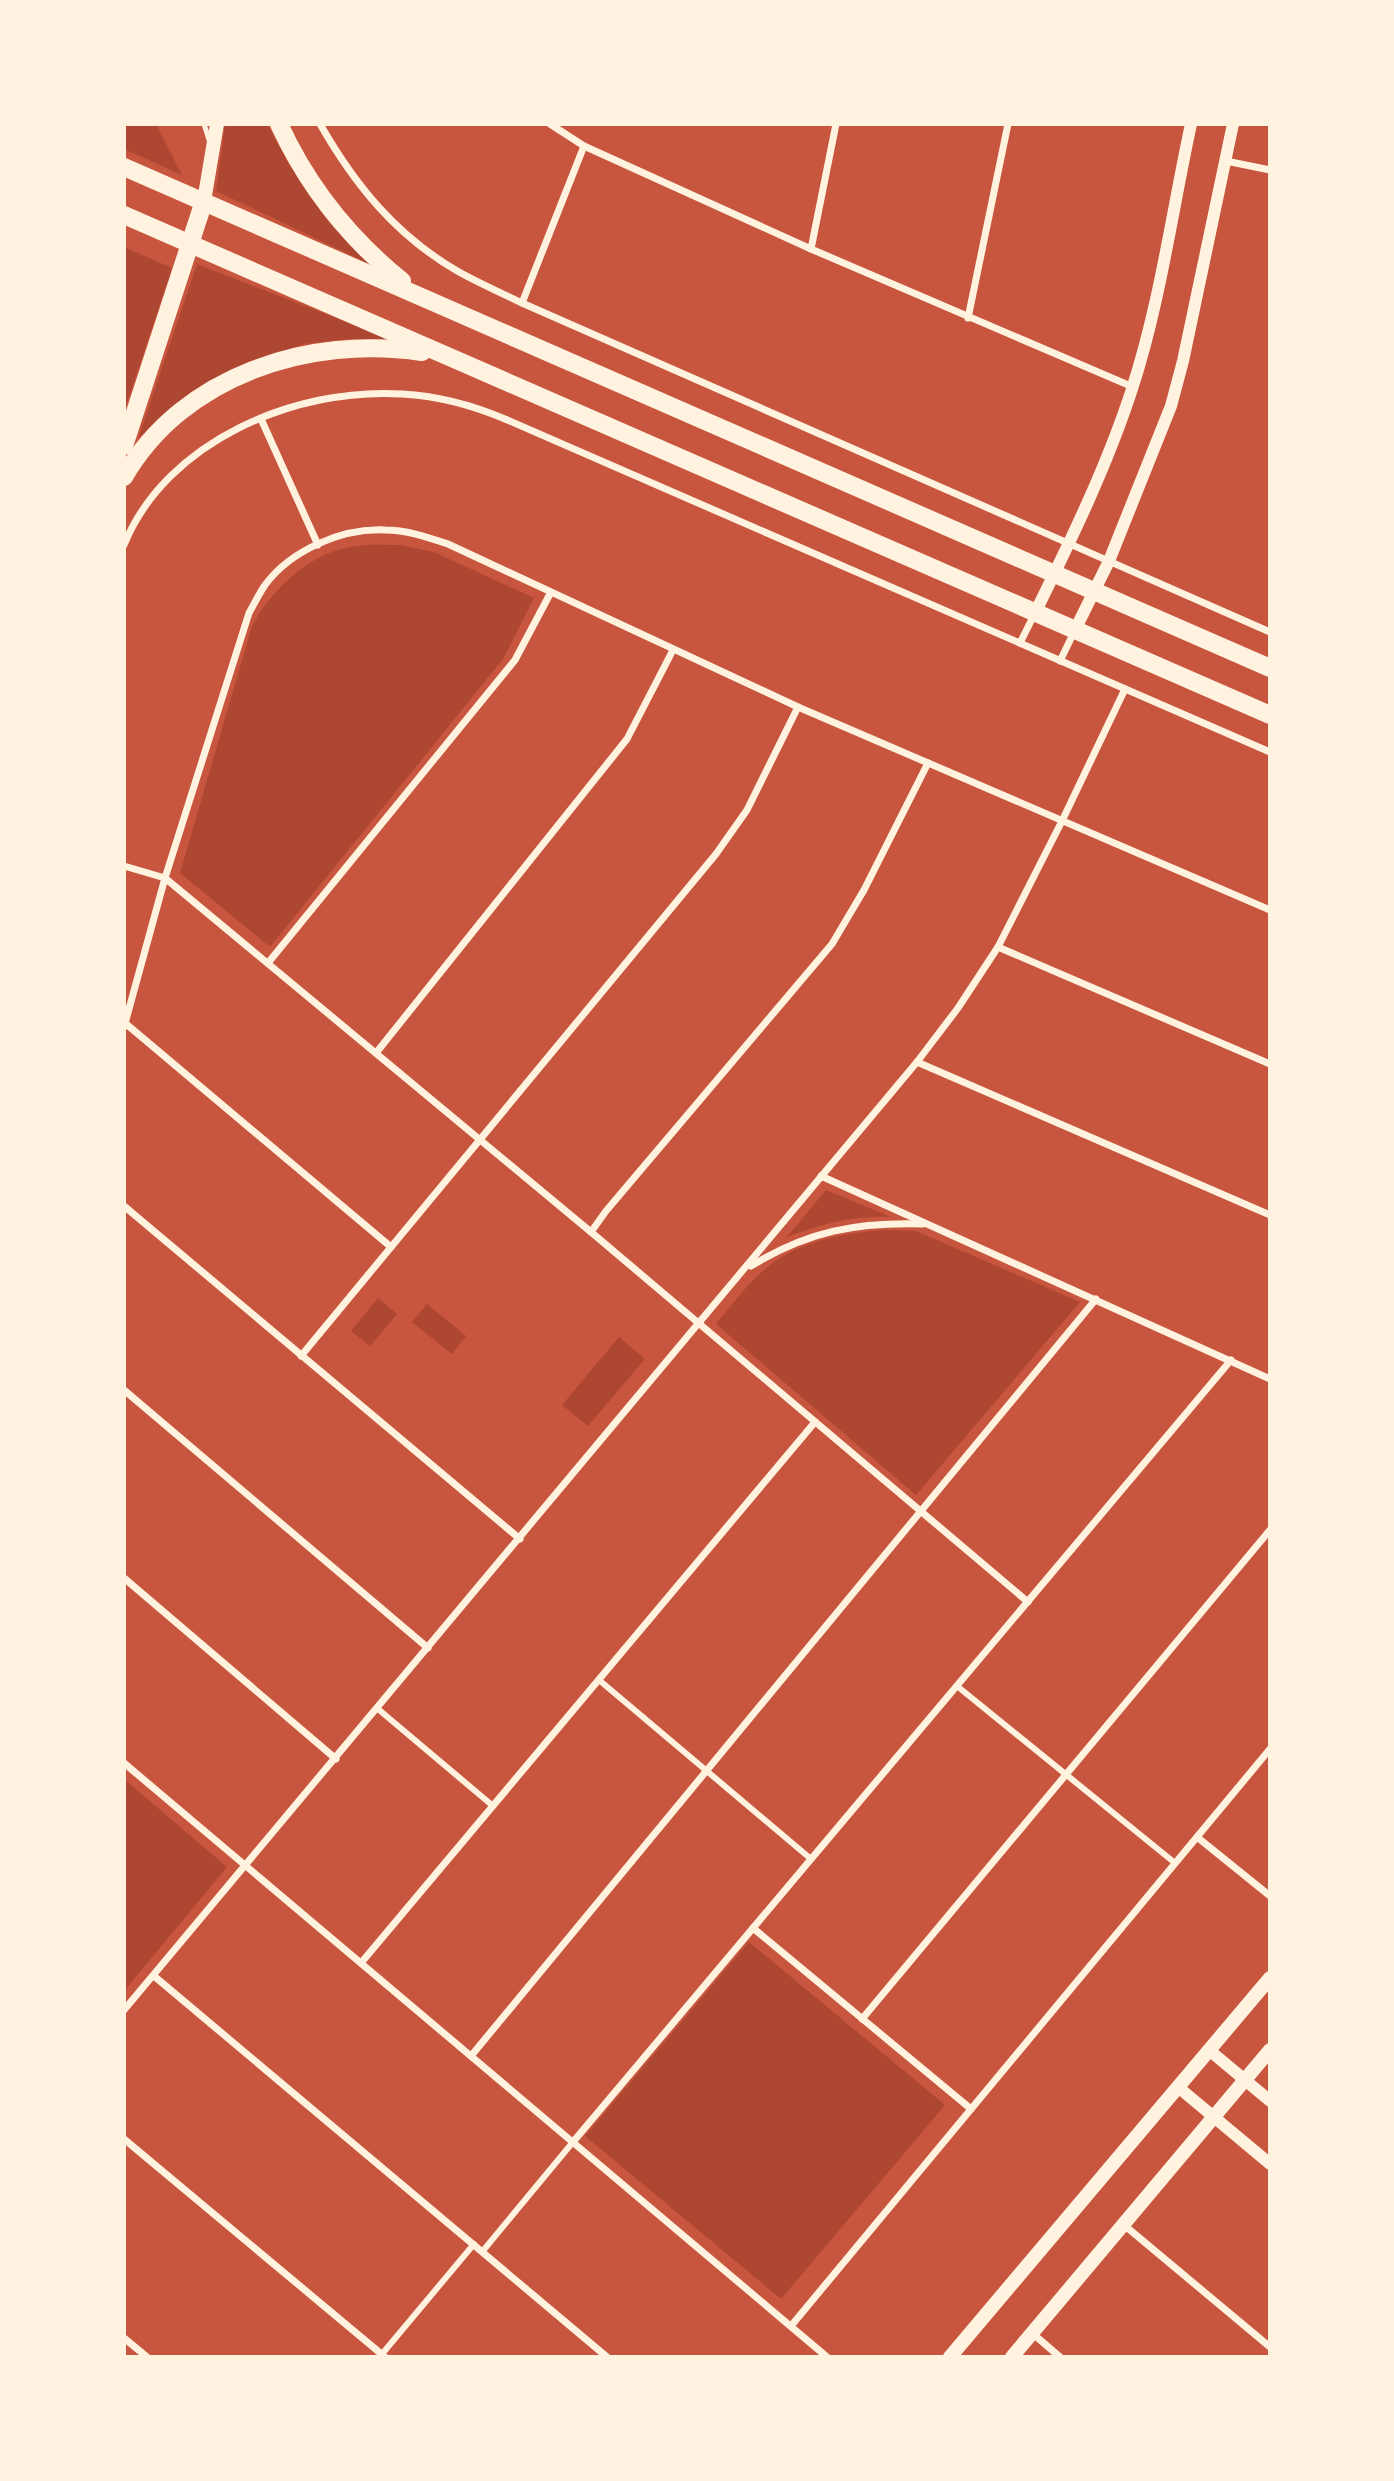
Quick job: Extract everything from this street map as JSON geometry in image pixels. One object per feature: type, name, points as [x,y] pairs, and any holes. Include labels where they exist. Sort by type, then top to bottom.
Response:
[{"type":"main road","points":[[124,446],[204,201],[217,124]]},
{"type":"main road","points":[[279,124],[299,162],[340,221],[373,256],[418,295]]},
{"type":"main road","points":[[124,167],[1270,668]]},
{"type":"main road","points":[[124,215],[1270,715]]},
{"type":"main road","points":[[124,477],[135,459],[176,416],[221,386],[274,361],[345,348],[400,348],[447,356]]},
{"type":"main road","points":[[950,2357],[1270,1978]]},
{"type":"main road","points":[[1012,2357],[1270,2049]]},
{"type":"street","points":[[320,124],[366,195],[408,237],[457,271],[522,303],[1268,631],[1270,620]]},
{"type":"street","points":[[550,124],[584,146],[811,249],[1132,387]]},
{"type":"street","points":[[811,249],[836,124]]},
{"type":"street","points":[[968,318],[1008,124]]},
{"type":"street","points":[[1020,643],[1069,543],[1120,425],[1154,300],[1191,124]]},
{"type":"street","points":[[1060,661],[1109,561],[1171,407],[1184,361],[1233,124]]},
{"type":"street","points":[[522,303],[584,146]]},
{"type":"street","points":[[1226,161],[1270,170]]},
{"type":"street","points":[[124,545],[143,510],[164,484],[207,446],[235,430],[297,406],[365,394],[401,393],[437,397],[474,406],[1270,752]]},
{"type":"street","points":[[261,419],[318,545]]},
{"type":"street","points":[[391,1247],[125,1025],[165,878],[249,613],[265,585],[282,567],[318,545],[350,533],[383,529],[415,533],[448,544],[798,707],[1270,910]]},
{"type":"street","points":[[268,963],[515,660],[551,592]]},
{"type":"street","points":[[376,1053],[627,739],[673,650]]},
{"type":"street","points":[[124,2010],[744,1270],[917,1062],[958,1008],[998,947],[1125,689]]},
{"type":"street","points":[[301,1356],[716,854],[747,810],[798,707]]},
{"type":"street","points":[[591,1232],[832,944],[864,890],[928,763]]},
{"type":"street","points":[[124,866],[165,878],[478,1141],[591,1232],[1028,1602]]},
{"type":"street","points":[[998,947],[1270,1064]]},
{"type":"street","points":[[917,1062],[1270,1215]]},
{"type":"street","points":[[821,1176],[1270,1379]]},
{"type":"street","points":[[124,1206],[520,1539]]},
{"type":"street","points":[[744,1270],[779,1249],[827,1231],[887,1223],[929,1224]]},
{"type":"street","points":[[471,2056],[1096,1299]]},
{"type":"street","points":[[482,2252],[1231,1360]]},
{"type":"street","points":[[124,1390],[428,1648]]},
{"type":"street","points":[[361,1963],[816,1422]]},
{"type":"street","points":[[862,2019],[1270,1530]]},
{"type":"street","points":[[124,1578],[336,1759]]},
{"type":"street","points":[[599,1680],[811,1859]]},
{"type":"street","points":[[957,1686],[1175,1863]]},
{"type":"street","points":[[378,1709],[493,1806]]},
{"type":"street","points":[[791,2326],[1270,1749]]},
{"type":"street","points":[[124,1763],[827,2357]]},
{"type":"street","points":[[1197,1837],[1270,1896]]},
{"type":"street","points":[[753,1928],[971,2109]]},
{"type":"street","points":[[154,1976],[607,2357]]},
{"type":"street","points":[[1209,2050],[1270,2101]]},
{"type":"street","points":[[1178,2087],[1270,2164]]},
{"type":"street","points":[[124,2139],[383,2356],[474,2244]]},
{"type":"street","points":[[1123,2224],[1270,2347]]},
{"type":"street","points":[[1032,2333],[1060,2357]]},
{"type":"street","points":[[124,2338],[147,2357]]},
{"type":"lane","points":[[204,124],[213,152]]},
{"type":"shaded area","points":[[124,124],[156,124],[182,175],[124,149]]},
{"type":"shaded area","points":[[225,124],[267,124],[289,164],[328,221],[374,266],[216,191]]},
{"type":"shaded area","points":[[124,247],[172,268],[124,412]]},
{"type":"shaded area","points":[[197,264],[390,339],[348,339],[304,344],[224,373],[185,396],[138,439]]},
{"type":"shaded area","points":[[362,545],[400,545],[434,552],[534,598],[503,659],[270,947],[180,873],[252,626],[282,585],[309,563],[340,549]]},
{"type":"shaded area","points":[[826,1190],[891,1217],[838,1221],[787,1237]]},
{"type":"shaded area","points":[[883,1230],[916,1231],[1080,1302],[916,1495],[716,1324],[757,1277],[789,1253],[835,1237]]},
{"type":"shaded area","points":[[378,1298],[397,1314],[370,1346],[351,1331]]},
{"type":"shaded area","points":[[427,1304],[466,1336],[452,1354],[412,1322]]},
{"type":"shaded area","points":[[619,1337],[645,1359],[588,1426],[562,1405]]},
{"type":"shaded area","points":[[124,1779],[227,1867],[124,1991]]},
{"type":"shaded area","points":[[749,1942],[945,2105],[781,2299],[585,2136]]}]
